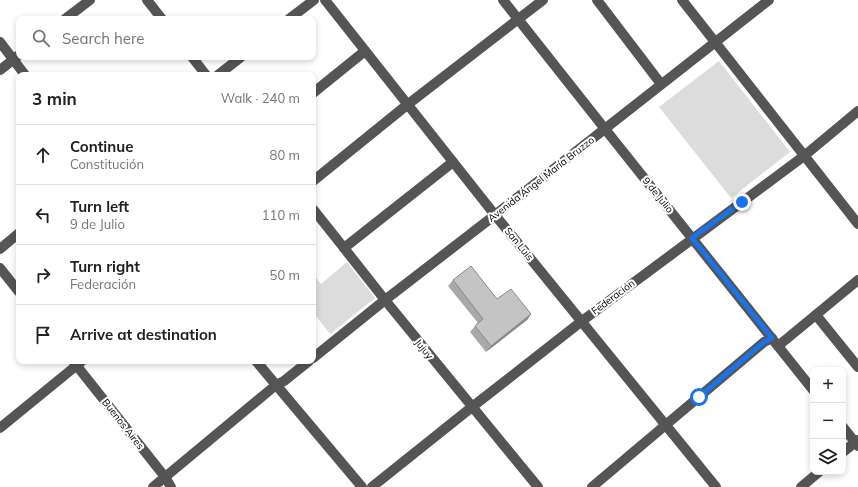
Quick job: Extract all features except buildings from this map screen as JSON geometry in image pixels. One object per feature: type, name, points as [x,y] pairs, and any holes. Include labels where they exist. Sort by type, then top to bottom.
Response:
[{"type":"street","points":[[69,16],[90,0]]},
{"type":"street","points":[[147,0],[160,16]]},
{"type":"street","points":[[293,16],[314,0]]},
{"type":"street","name":"San Luis","points":[[325,0],[495,215],[716,487]]},
{"type":"street","name":"9 de Julio","points":[[503,0],[810,386]]},
{"type":"street","points":[[316,179],[407,105],[543,0]]},
{"type":"street","points":[[597,0],[661,84]]},
{"type":"street","points":[[682,0],[858,224]]},
{"type":"street","name":"Avenida Ángel María Bruzzo","points":[[316,356],[769,0]]},
{"type":"street","points":[[0,42],[16,57],[0,70]]},
{"type":"street","points":[[316,91],[365,51]]},
{"type":"street","points":[[18,60],[24,72]]},
{"type":"street","points":[[194,60],[204,72]]},
{"type":"street","points":[[222,72],[237,60]]},
{"type":"street","name":"Federación","points":[[372,487],[582,321],[804,156],[858,111]]},
{"type":"street","points":[[344,248],[453,162]]},
{"type":"street","name":"Jujuy","points":[[316,214],[538,487]]},
{"type":"street","points":[[0,249],[16,236]]},
{"type":"street","points":[[0,268],[16,288]]},
{"type":"street","points":[[592,487],[764,342],[775,342],[816,315],[858,280]]},
{"type":"street","points":[[816,315],[858,367]]},
{"type":"street","points":[[0,428],[75,364]]},
{"type":"street","name":"Buenos Aires","points":[[78,364],[167,483]]},
{"type":"street","points":[[259,364],[280,385],[362,487]]},
{"type":"street","points":[[153,487],[167,483],[305,364]]},
{"type":"street","points":[[846,430],[857,443],[846,450]]},
{"type":"street","points":[[801,487],[815,475]]},
{"type":"shaded area","points":[[719,61],[790,152],[731,198],[659,107]]},
{"type":"shaded area","points":[[347,262],[375,298],[330,334],[316,316],[316,278],[321,284]]},
{"type":"route","points":[[699,397],[764,342],[772,338],[692,238],[742,202]]}]
